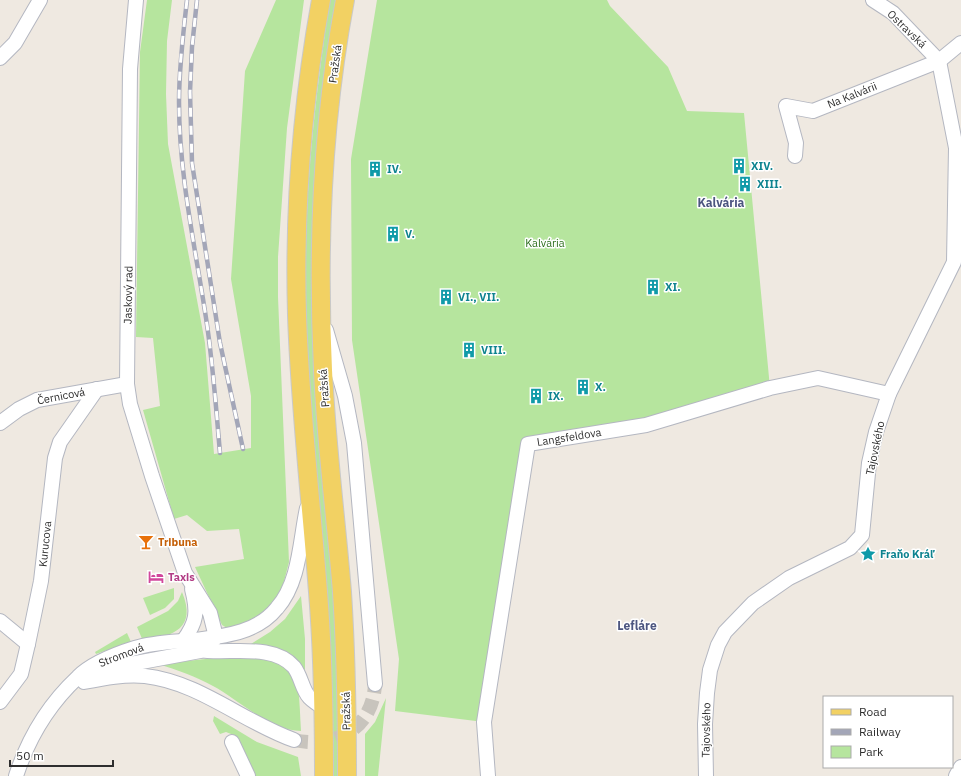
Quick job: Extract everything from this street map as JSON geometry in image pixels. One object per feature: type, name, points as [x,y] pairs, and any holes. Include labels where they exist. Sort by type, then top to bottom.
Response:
[{"type":"main road","name":"Pražská","points":[[321,0],[305,113],[297,225],[297,314],[318,594],[324,708],[324,776]]},
{"type":"main road","name":"Pražská","points":[[345,0],[334,69],[323,177],[320,265],[327,434],[345,651],[347,776]]},
{"type":"street","points":[[0,58],[15,43],[40,0]]},
{"type":"street","name":"Jaskový rad","points":[[136,0],[130,69],[127,384],[130,404],[182,565],[189,580],[210,612],[216,637]]},
{"type":"street","name":"Ostravská","points":[[872,0],[892,13],[939,61]]},
{"type":"street","name":"Na Kalvárii","points":[[795,156],[796,143],[786,106],[813,111],[939,61],[961,43]]},
{"type":"street","name":"Tajovského","points":[[706,776],[705,724],[707,693],[710,670],[718,645],[725,632],[757,599],[789,578],[850,548],[862,535],[869,463],[876,432],[889,394],[957,261],[956,148],[939,61]]},
{"type":"street","points":[[321,314],[345,396],[354,443],[375,684]]},
{"type":"street","name":"Langsfeldova","points":[[488,776],[484,722],[528,444],[646,425],[770,388],[818,378],[889,394]]},
{"type":"street","name":"Černicová","points":[[0,423],[19,409],[37,400],[127,384]]},
{"type":"street","name":"Kurucova","points":[[0,702],[20,674],[28,644],[41,581],[55,458],[60,442],[97,389]]},
{"type":"street","name":"Stromová","points":[[16,776],[26,746],[55,702],[78,676],[100,662],[135,648],[216,637],[254,628],[267,619],[283,600],[293,578],[310,493]]},
{"type":"street","name":"Jaskový rad","points":[[183,641],[192,629],[196,610],[189,580]]},
{"type":"street","points":[[0,621],[28,644]]},
{"type":"street","name":"Stromová","points":[[55,702],[70,690],[104,669],[200,650],[208,646],[216,637]]},
{"type":"street","points":[[183,641],[200,650],[242,650],[270,654],[282,659],[295,668],[309,697],[324,708]]},
{"type":"street","points":[[84,682],[134,676],[168,680],[195,690],[265,728],[294,740]]},
{"type":"street","points":[[232,742],[248,776]]},
{"type":"street","points":[[956,776],[961,767]]},
{"type":"green space","points":[[147,0],[172,0],[167,41],[166,94],[168,144],[205,343],[214,454],[251,448],[251,396],[231,279],[245,71],[276,0],[304,0],[287,128],[278,257],[278,297],[289,562],[280,597],[253,622],[227,628],[222,625],[195,567],[244,559],[239,529],[207,531],[187,515],[174,519],[143,410],[160,406],[153,338],[136,337],[140,52]]},
{"type":"green space","points":[[330,0],[337,0],[327,67],[330,557],[337,650],[340,776],[332,776],[330,664],[309,383],[305,286],[307,204],[310,163]]},
{"type":"green space","name":"Kalvária","points":[[377,0],[607,0],[610,6],[668,67],[687,111],[744,113],[770,388],[646,425],[528,444],[484,722],[395,711],[399,659],[352,340],[351,159]]},
{"type":"green space","points":[[174,588],[174,599],[165,608],[150,615],[143,598]]},
{"type":"green space","points":[[182,592],[186,604],[187,614],[180,628],[173,633],[143,641],[137,627],[168,611],[178,601]]},
{"type":"green space","points":[[301,596],[305,639],[305,670],[251,644],[270,632],[285,619]]},
{"type":"green space","points":[[127,633],[131,642],[96,654],[95,652]]},
{"type":"green space","points":[[234,656],[263,659],[282,666],[290,671],[298,688],[301,731],[289,730],[278,726],[255,714],[206,682],[158,664]]},
{"type":"green space","points":[[386,698],[378,776],[365,776],[365,734],[375,722]]},
{"type":"green space","points":[[214,716],[257,742],[298,757],[301,776],[253,776],[236,736],[226,732],[220,734],[213,721]]},
{"type":"tunnel","points":[[294,740],[309,742],[324,741],[338,738],[350,732],[360,723],[367,713],[373,699],[375,684]]},
{"type":"railway","points":[[187,0],[179,89],[180,129],[188,210],[208,335],[220,453]]},
{"type":"railway","points":[[197,0],[192,47],[190,92],[192,163],[220,343],[243,449]]},
{"type":"place","name":"XIV.","points":[[739,166]]},
{"type":"place","name":"IV.","points":[[375,169]]},
{"type":"place","name":"XIII.","points":[[745,184]]},
{"type":"place","name":"V.","points":[[393,234]]},
{"type":"place","name":"XI.","points":[[653,287]]},
{"type":"place","name":"VI., VII.","points":[[446,297]]},
{"type":"place","name":"VIII.","points":[[469,350]]},
{"type":"place","name":"X.","points":[[583,387]]},
{"type":"place","name":"IX.","points":[[536,396]]},
{"type":"place","name":"Tribuna","points":[[146,542]]},
{"type":"place","name":"Fraňo Kráľ","points":[[868,554]]},
{"type":"place","name":"Taxis","points":[[156,577]]},
{"type":"district","name":"Kalvária","points":[[721,203]]},
{"type":"district","name":"Lefláre","points":[[637,626]]}]
